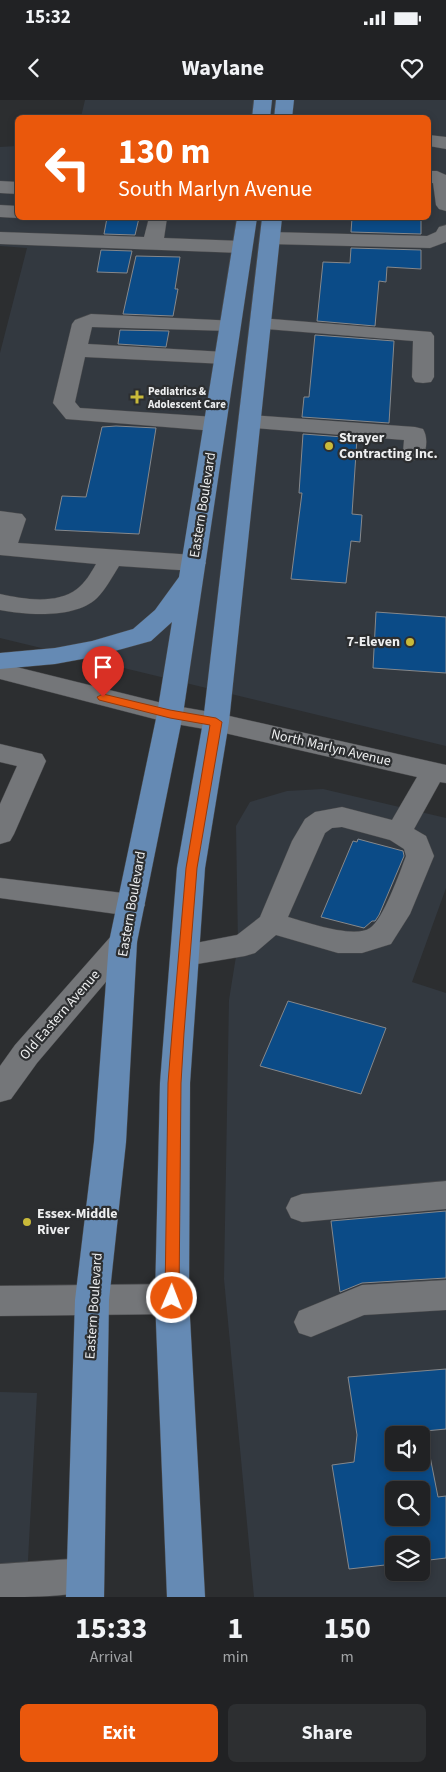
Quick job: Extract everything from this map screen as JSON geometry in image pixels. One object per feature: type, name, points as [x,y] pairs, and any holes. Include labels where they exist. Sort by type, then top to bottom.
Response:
[{"type":"main road","points":[[261,115],[263,100]]},
{"type":"main road","points":[[283,115],[285,100]]},
{"type":"main road","name":"Eastern Boulevard","points":[[85,1587],[92,1300],[110,1142],[123,942],[170,714],[247,220]]},
{"type":"main road","points":[[186,1597],[172,1298],[175,1083],[191,868],[216,722],[271,228]]},
{"type":"main road","points":[[0,661],[55,656],[93,649],[142,635],[164,616],[193,570]]},
{"type":"street","points":[[431,141],[446,143]]},
{"type":"street","points":[[439,178],[446,204]]},
{"type":"street","points":[[0,188],[15,188]]},
{"type":"street","points":[[0,211],[15,212]]},
{"type":"street","points":[[153,244],[158,220]]},
{"type":"street","points":[[271,228],[430,242],[442,236],[446,231]]},
{"type":"street","points":[[3,241],[242,247]]},
{"type":"street","points":[[215,424],[74,414],[64,403],[82,324],[91,320],[230,325]]},
{"type":"street","points":[[260,324],[424,336],[423,376]]},
{"type":"street","points":[[77,350],[225,358]]},
{"type":"street","points":[[250,422],[415,434],[414,453]]},
{"type":"street","points":[[0,518],[14,519],[4,549],[112,558],[193,570]]},
{"type":"street","points":[[0,602],[18,606],[53,606],[85,595],[112,558]]},
{"type":"street","name":"North Marlyn Avenue","points":[[0,672],[170,714],[216,722],[439,773]]},
{"type":"street","points":[[0,753],[33,761],[0,834]]},
{"type":"street","points":[[399,832],[439,773]]},
{"type":"street","points":[[184,955],[245,945],[271,923],[315,826],[326,820],[342,817],[399,832],[416,843],[420,856],[396,914],[381,936],[362,942],[338,942],[271,923]]},
{"type":"street","points":[[0,888],[131,905]]},
{"type":"street","name":"Old Eastern Avenue","points":[[0,1090],[26,1054],[123,942]]},
{"type":"street","points":[[302,1208],[446,1195]]},
{"type":"street","points":[[311,1322],[362,1300],[446,1295]]},
{"type":"street","points":[[0,1301],[172,1298]]},
{"type":"street","points":[[0,1582],[85,1587]]},
{"type":"shaded area","points":[[85,100],[446,100],[446,746],[0,638],[0,353],[27,248],[0,246],[0,147],[15,146],[15,220],[431,220],[431,115],[81,115]]},
{"type":"shaded area","points":[[323,789],[446,818],[446,888],[412,982],[446,993],[446,1597],[254,1597],[224,1279],[229,1000],[238,944],[236,826],[250,802],[287,791]]},
{"type":"shaded area","points":[[0,1392],[37,1393],[26,1597],[0,1597]]},
{"type":"building","points":[[107,220],[139,220],[135,235],[104,234]]},
{"type":"building","points":[[352,220],[421,220],[421,234],[351,232]]},
{"type":"building","points":[[351,248],[421,250],[421,269],[387,267],[386,282],[379,281],[375,326],[317,321],[323,262],[350,263]]},
{"type":"building","points":[[101,250],[132,251],[127,273],[97,272]]},
{"type":"building","points":[[136,256],[180,257],[175,289],[178,289],[173,316],[123,314]]},
{"type":"building","points":[[120,330],[169,331],[166,347],[118,344]]},
{"type":"building","points":[[315,335],[394,341],[389,423],[302,417],[304,397],[309,397]]},
{"type":"building","points":[[102,427],[156,428],[139,534],[55,530],[62,496],[86,497]]},
{"type":"building","points":[[303,434],[357,438],[352,514],[362,515],[360,542],[351,541],[346,583],[291,579],[302,493],[299,493]]},
{"type":"building","name":"7-Eleven","points":[[376,612],[446,617],[446,673],[373,668]]},
{"type":"building","points":[[358,839],[403,851],[404,856],[379,915],[375,921],[372,921],[364,928],[321,917],[353,841],[357,842]]},
{"type":"building","points":[[288,1001],[386,1028],[361,1094],[260,1066]]},
{"type":"building","points":[[446,1211],[446,1278],[362,1283],[340,1292],[331,1221]]},
{"type":"building","points":[[446,1369],[446,1429],[430,1431],[430,1426],[385,1426],[385,1471],[430,1471],[430,1456],[438,1497],[446,1496],[446,1558],[430,1560],[430,1536],[385,1536],[385,1565],[349,1569],[332,1465],[354,1462],[357,1435],[348,1377]]},
{"type":"place","name":"Pediatrics & Adolescent Care","points":[[137,397]]},
{"type":"place","name":"Strayer Contracting Inc.","points":[[329,446]]},
{"type":"place","name":"7-Eleven","points":[[410,642]]},
{"type":"place","name":"Essex-Middle River","points":[[27,1222]]},
{"type":"route","points":[[103,697],[170,714],[216,722],[191,868],[178,1033],[175,1083],[172,1298]]}]
